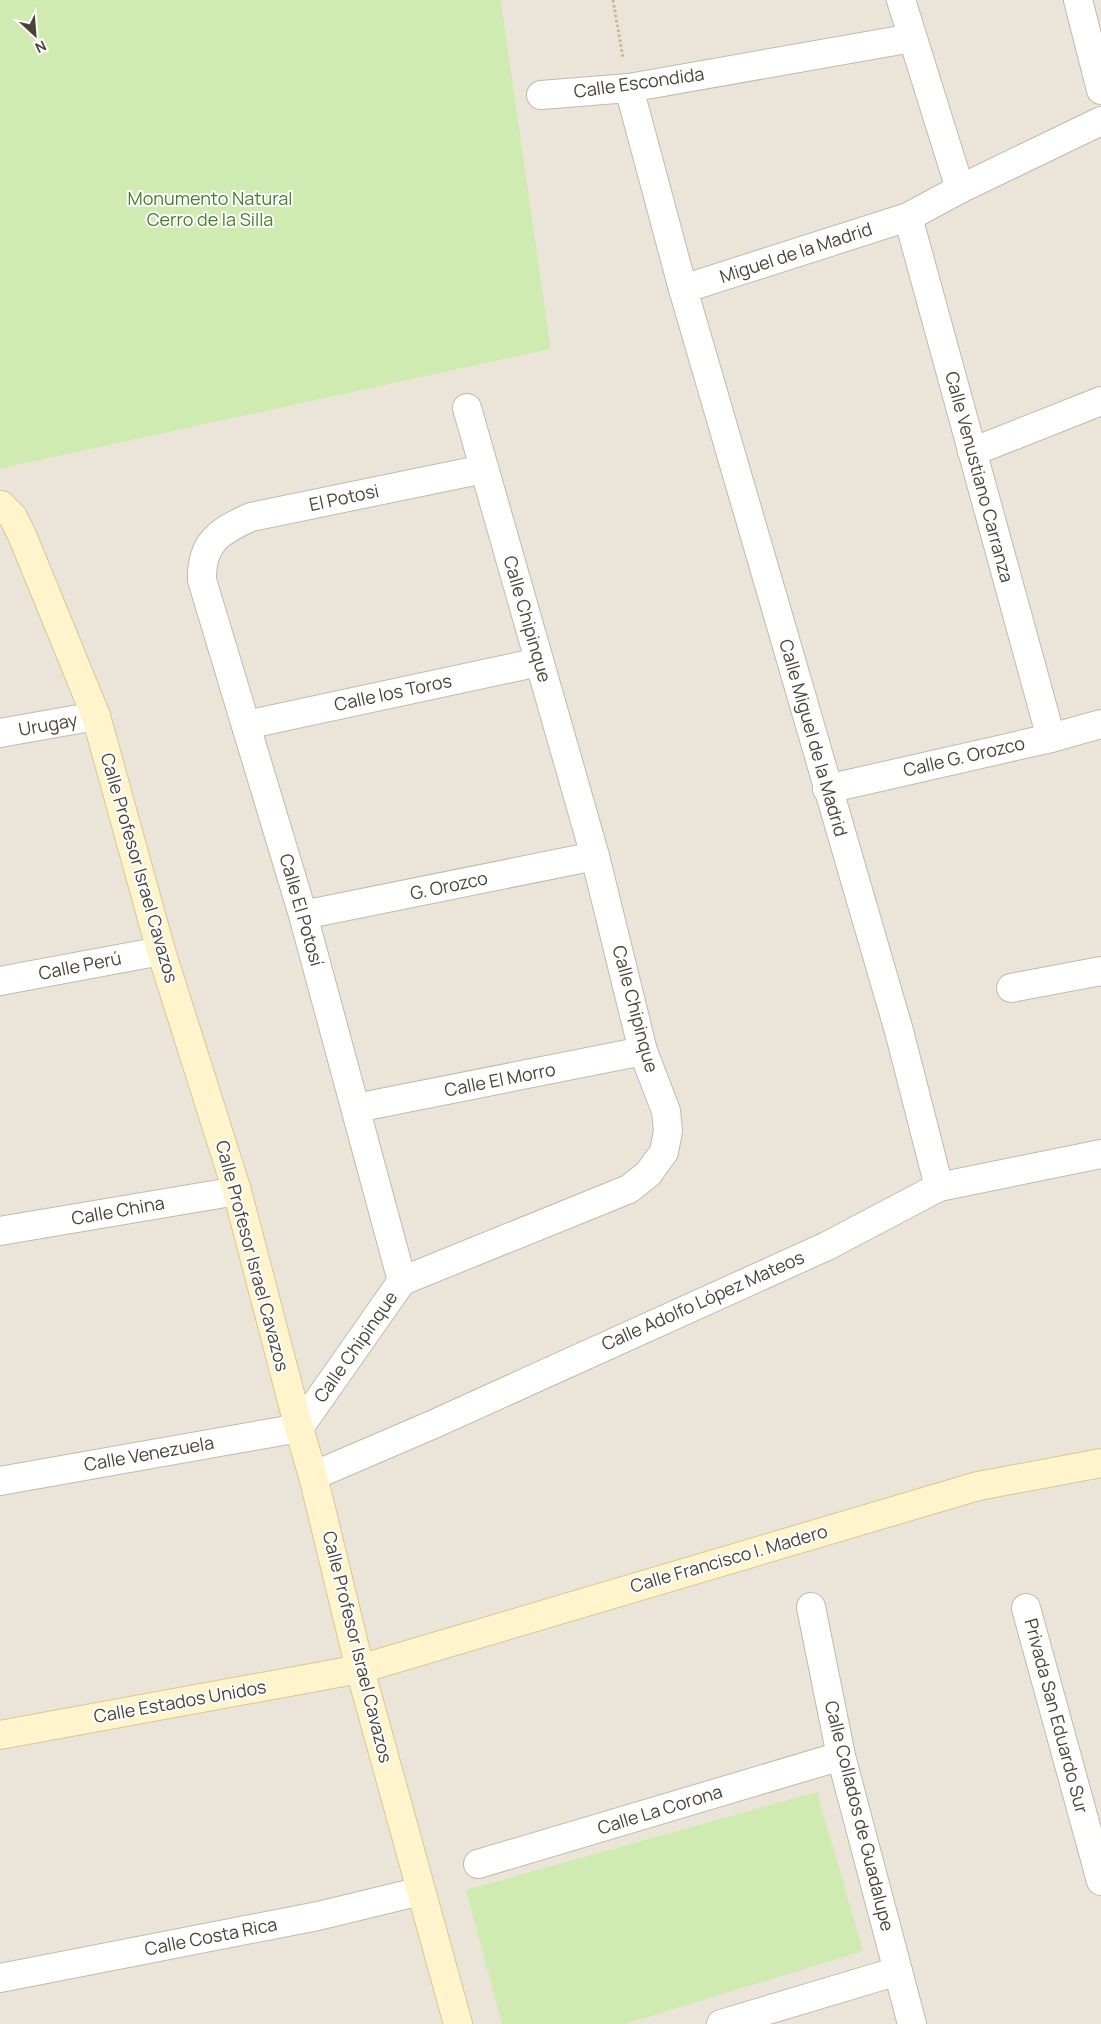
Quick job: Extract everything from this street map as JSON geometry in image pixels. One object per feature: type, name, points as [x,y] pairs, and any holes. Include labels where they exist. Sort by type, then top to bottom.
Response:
[{"type":"street","points":[[901,0],[960,189]]},
{"type":"street","points":[[1078,0],[1101,90]]},
{"type":"street","name":"Calle Escondida","points":[[541,95],[628,88],[912,38]]},
{"type":"street","name":"Calle Miguel de la Madrid","points":[[628,88],[683,289],[899,1031],[939,1187]]},
{"type":"street","name":"Miguel de la Madrid","points":[[683,289],[908,217],[960,189],[1101,121]]},
{"type":"street","name":"Calle Venustiano Carranza","points":[[908,217],[1051,738]]},
{"type":"street","points":[[972,452],[1101,401]]},
{"type":"street","name":"Calle Chipinque","points":[[298,1428],[402,1281],[629,1189],[648,1174],[664,1152],[668,1131],[666,1111],[643,1052],[595,856],[467,408]]},
{"type":"street","name":"El Potosi","points":[[211,543],[228,528],[251,517],[484,469]]},
{"type":"street","name":"Calle Profesor Israel Cavazos","points":[[0,505],[13,517],[22,535],[96,716],[161,951],[237,1191],[298,1428],[313,1476],[360,1669],[458,2024]]},
{"type":"street","name":"Calle El Potosí","points":[[211,543],[202,563],[202,580],[303,915],[402,1281]]},
{"type":"street","name":"Calle los Toros","points":[[246,725],[539,662]]},
{"type":"street","name":"Urugay","points":[[0,733],[96,716]]},
{"type":"street","name":"Calle G. Orozco","points":[[827,789],[1051,738],[1101,724]]},
{"type":"street","name":"G. Orozco","points":[[303,915],[595,856]]},
{"type":"street","name":"Calle Perú","points":[[0,981],[161,951]]},
{"type":"street","points":[[1011,988],[1101,971]]},
{"type":"street","name":"Calle El Morro","points":[[356,1108],[643,1052]]},
{"type":"street","name":"Calle Adolfo López Mateos","points":[[313,1476],[434,1424],[827,1246],[939,1187],[1101,1154]]},
{"type":"street","name":"Calle China","points":[[0,1231],[237,1191]]},
{"type":"street","name":"Calle Venezuela","points":[[0,1481],[298,1428]]},
{"type":"street","name":"Calle Francisco I. Madero","points":[[360,1669],[978,1486],[1101,1463]]},
{"type":"street","name":"Calle Collados de Guadalupe","points":[[811,1607],[841,1756],[912,2024]]},
{"type":"street","name":"Privada San Eduardo Sur","points":[[1026,1608],[1101,1881]]},
{"type":"street","name":"Calle Estados Unidos","points":[[0,1735],[360,1669]]},
{"type":"street","name":"Calle La Corona","points":[[478,1864],[841,1756]]},
{"type":"street","name":"Calle Costa Rica","points":[[0,1978],[318,1916],[421,1891]]},
{"type":"street","points":[[721,2024],[898,1972]]},
{"type":"path","points":[[613,0],[628,88]]},
{"type":"shaded area","points":[[501,0],[1101,0],[1101,2024],[0,2024],[0,469],[551,349]]},
{"type":"green space","name":"Monumento Natural Cerro de la Silla","points":[[0,0],[501,0],[551,349],[0,469]]},
{"type":"green space","points":[[817,1792],[863,1951],[625,2024],[502,2024],[466,1890]]}]
